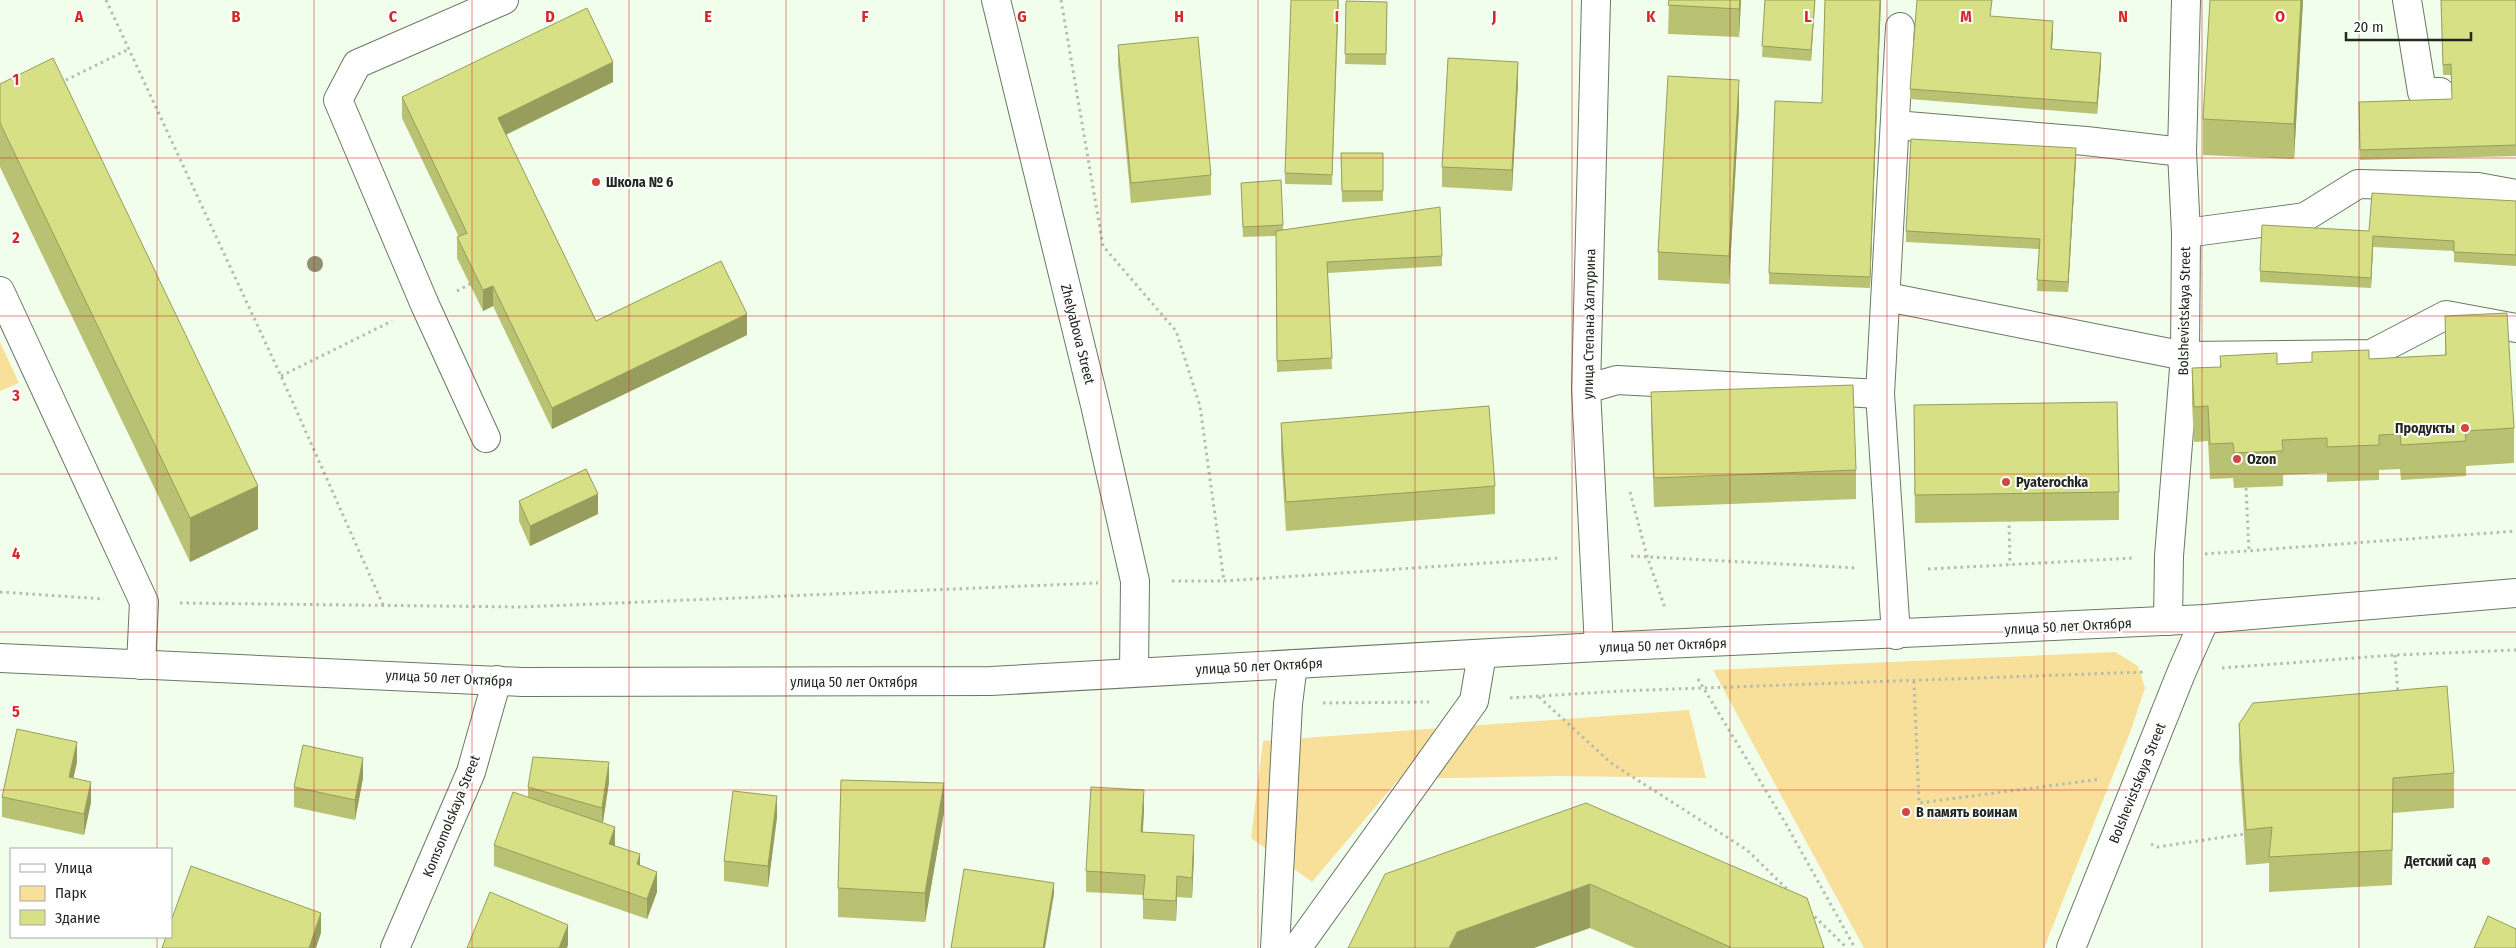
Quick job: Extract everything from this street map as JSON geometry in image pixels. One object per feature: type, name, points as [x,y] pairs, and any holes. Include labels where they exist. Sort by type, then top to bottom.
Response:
[{"type":"street","points":[[486,438],[425,306],[338,100],[357,64],[504,0]]},
{"type":"street","name":"Zhelyabova Street","points":[[996,0],[1095,405],[1135,581],[1134,672]]},
{"type":"street","name":"улица Степана Халтурина","points":[[1596,0],[1586,388],[1598,647]]},
{"type":"street","name":"Bolshevistskaya Street","points":[[2168,621],[2169,556],[2185,356],[2186,233],[2182,152],[2186,0]]},
{"type":"street","points":[[2407,0],[2422,92],[2440,92]]},
{"type":"street","points":[[1896,635],[1880,394],[1887,297],[1900,27]]},
{"type":"street","points":[[1895,125],[2086,141],[2182,152]]},
{"type":"street","points":[[2186,233],[2305,217],[2358,184],[2478,188],[2516,194]]},
{"type":"street","points":[[0,291],[144,602],[141,665]]},
{"type":"street","points":[[1887,297],[2185,356],[2371,354],[2446,315],[2516,328]]},
{"type":"street","points":[[1586,388],[1617,380],[1880,394]]},
{"type":"street","name":"улица 50 лет Октября","points":[[0,658],[497,680],[991,682],[1134,672],[1598,647],[1896,635],[2205,619],[2516,592]]},
{"type":"street","name":"Bolshevistskaya Street","points":[[2071,948],[2182,670],[2205,619]]},
{"type":"street","points":[[1296,948],[1474,701],[1482,654]]},
{"type":"street","points":[[1274,948],[1288,704],[1293,664]]},
{"type":"street","name":"Komsomolskaya Street","points":[[395,948],[471,772],[497,680]]},
{"type":"path","points":[[106,0],[281,376],[384,607]]},
{"type":"path","points":[[1062,0],[1103,246],[1176,331],[1200,406],[1224,581]]},
{"type":"path","points":[[52,87],[129,49]]},
{"type":"path","points":[[281,376],[470,284]]},
{"type":"path","points":[[1629,486],[1647,556],[1677,644],[1786,824],[1855,948]]},
{"type":"path","points":[[2246,488],[2249,551]]},
{"type":"path","points":[[2008,522],[2008,516],[2010,565]]},
{"type":"path","points":[[0,592],[144,602],[384,607],[521,607],[1135,581],[1224,581],[1593,556],[1647,556],[1893,571],[2249,551],[2516,531]]},
{"type":"path","points":[[1288,704],[1474,701],[1704,688],[2182,670],[2395,655],[2516,650]]},
{"type":"path","points":[[2395,655],[2398,699]]},
{"type":"path","points":[[1914,681],[1918,803],[2141,774]]},
{"type":"path","points":[[1538,696],[1611,763],[1747,850],[1794,896]]},
{"type":"path","points":[[2117,832],[2157,847],[2244,834]]},
{"type":"path","points":[[1807,909],[1847,948]]},
{"type":"green space","points":[[0,342],[19,383],[0,391]]},
{"type":"green space","points":[[2115,652],[2138,666],[2145,688],[2131,730],[2044,948],[1864,948],[1713,670]]},
{"type":"green space","points":[[1689,710],[1706,778],[1558,776],[1399,779],[1312,882],[1251,838],[1263,741]]},
{"type":"building","points":[[1291,0],[1338,0],[1332,175],[1285,173]]},
{"type":"building","points":[[1669,0],[1740,0],[1739,9],[1668,5]]},
{"type":"building","points":[[1765,0],[1815,0],[1811,50],[1762,46]]},
{"type":"building","points":[[1825,0],[1880,0],[1870,277],[1769,273],[1775,101],[1822,103]]},
{"type":"building","points":[[1917,0],[1992,0],[1990,16],[2053,21],[2051,49],[2101,53],[2097,103],[1910,89]]},
{"type":"building","points":[[2210,0],[2301,0],[2294,124],[2203,119]]},
{"type":"building","points":[[2441,0],[2516,0],[2516,145],[2360,150],[2359,102],[2452,99],[2451,64],[2443,65]]},
{"type":"building","points":[[1346,1],[1387,2],[1386,54],[1345,54]]},
{"type":"building","points":[[587,8],[613,62],[498,118],[596,321],[721,261],[747,314],[552,408],[493,286],[483,290],[457,237],[467,233],[402,97]]},
{"type":"building","points":[[1198,37],[1211,175],[1131,183],[1118,45]]},
{"type":"building","points":[[53,58],[258,486],[190,518],[0,123],[0,84]]},
{"type":"building","points":[[1448,58],[1518,62],[1512,170],[1442,167]]},
{"type":"building","points":[[1668,76],[1739,80],[1729,256],[1658,252]]},
{"type":"building","points":[[1911,139],[2076,148],[2068,282],[2037,280],[2040,239],[1906,231]]},
{"type":"building","points":[[1341,153],[1383,153],[1383,191],[1342,191]]},
{"type":"building","points":[[1281,180],[1283,225],[1243,227],[1241,183]]},
{"type":"building","points":[[2372,193],[2516,201],[2516,255],[2454,252],[2454,241],[2373,236],[2371,278],[2260,271],[2262,225],[2369,231]]},
{"type":"building","points":[[1440,207],[1442,256],[1327,262],[1332,358],[1277,361],[1276,231]]},
{"type":"building","points":[[2507,313],[2514,428],[2465,431],[2466,441],[2401,445],[2400,434],[2379,435],[2379,445],[2327,447],[2327,438],[2282,440],[2283,451],[2234,453],[2233,443],[2210,444],[2208,406],[2194,407],[2192,368],[2221,367],[2220,356],[2277,353],[2277,364],[2312,362],[2312,352],[2369,350],[2369,359],[2446,355],[2445,316]]},
{"type":"building","points":[[1853,385],[1856,470],[1654,478],[1651,392]]},
{"type":"building","points":[[2117,402],[2119,492],[1915,495],[1914,405]]},
{"type":"building","points":[[1489,406],[1495,486],[1286,502],[1281,423]]},
{"type":"building","points":[[586,469],[598,494],[530,526],[519,501]]},
{"type":"building","points":[[2447,686],[2454,773],[2393,778],[2392,850],[2269,857],[2272,827],[2246,830],[2239,724],[2253,703]]},
{"type":"building","points":[[17,729],[77,742],[69,777],[91,782],[84,814],[2,797]]},
{"type":"building","points":[[303,745],[363,758],[355,800],[294,787]]},
{"type":"building","points":[[533,757],[609,762],[602,808],[528,787]]},
{"type":"building","points":[[841,780],[944,783],[925,893],[838,888]]},
{"type":"building","points":[[1091,787],[1144,790],[1141,832],[1194,835],[1192,878],[1177,876],[1176,901],[1143,899],[1145,875],[1086,871]]},
{"type":"building","points":[[733,791],[777,796],[768,866],[724,861]]},
{"type":"building","points":[[513,792],[615,827],[609,844],[640,854],[637,864],[657,872],[647,899],[494,845]]},
{"type":"building","points":[[1586,803],[1807,898],[1824,948],[1730,948],[1590,884],[1457,932],[1449,948],[1348,948],[1385,874]]},
{"type":"building","points":[[191,866],[321,913],[309,948],[162,948],[166,938],[172,938],[172,918]]},
{"type":"building","points":[[964,869],[1054,883],[1043,948],[951,948]]},
{"type":"building","points":[[490,892],[568,925],[559,948],[467,948]]},
{"type":"building","points":[[2488,916],[2516,929],[2516,948],[2474,948]]},
{"type":"place","name":"Школа № 6","points":[[596,182]]},
{"type":"place","name":"Продукты","points":[[2465,428]]},
{"type":"place","name":"Ozon","points":[[2237,459]]},
{"type":"place","name":"Pyaterochka","points":[[2006,482]]},
{"type":"place","name":"В память воинам","points":[[1906,812]]},
{"type":"place","name":"Детский сад","points":[[2486,861]]}]
